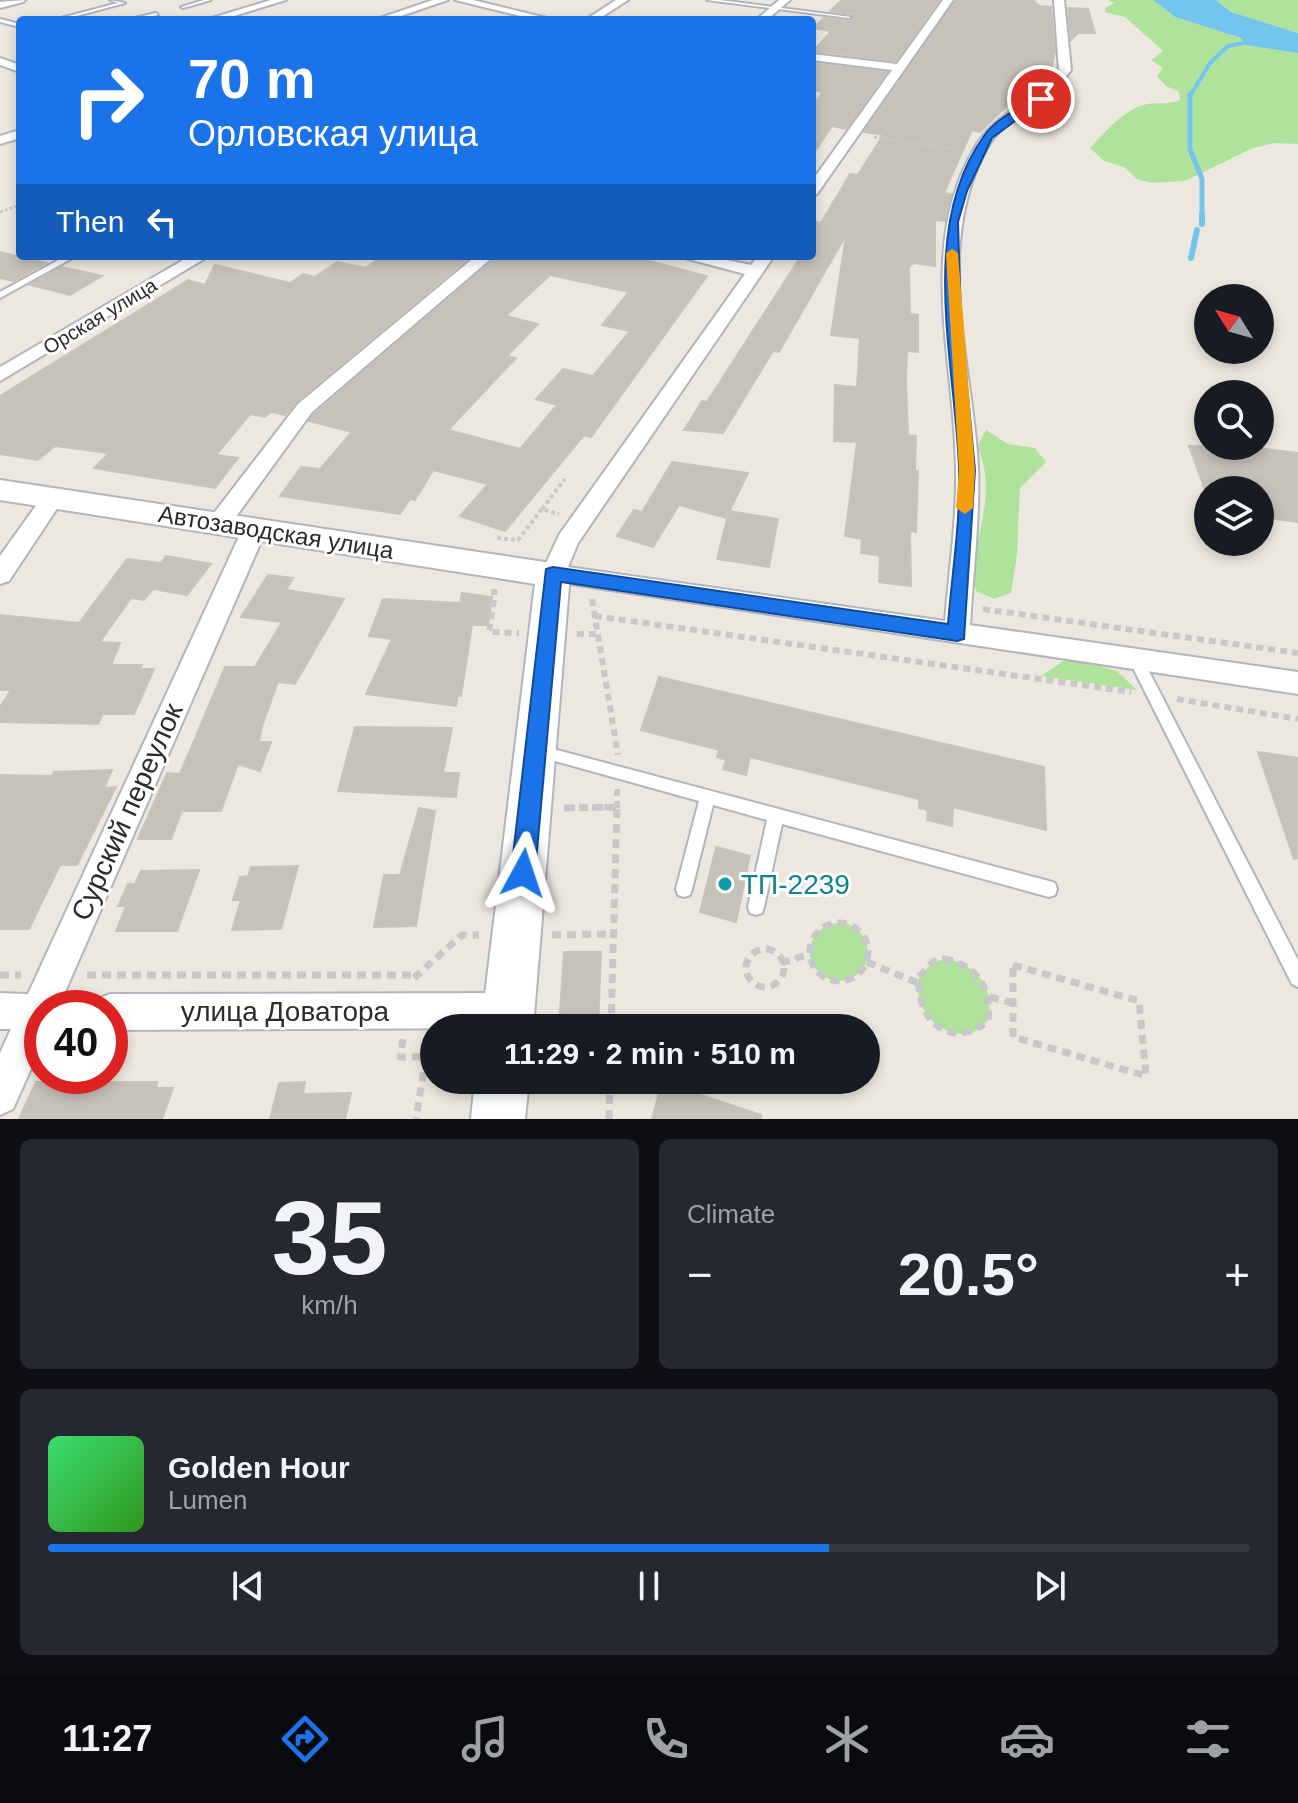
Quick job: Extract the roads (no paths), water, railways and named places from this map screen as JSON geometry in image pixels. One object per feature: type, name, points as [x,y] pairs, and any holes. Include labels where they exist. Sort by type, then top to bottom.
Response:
[{"type":"street","points":[[0,5],[20,0]]},
{"type":"street","points":[[392,16],[443,0]]},
{"type":"street","points":[[460,0],[532,16]]},
{"type":"street","points":[[597,16],[623,0]]},
{"type":"street","points":[[766,16],[785,0]]},
{"type":"street","points":[[816,185],[948,0]]},
{"type":"street","points":[[957,633],[967,470],[954,322],[953,222],[961,191],[988,136],[1006,120],[1041,99],[1065,70],[1059,0]]},
{"type":"street","points":[[223,16],[271,1]]},
{"type":"street","points":[[816,58],[900,68]]},
{"type":"street","name":"Орская улица","points":[[0,375],[194,260]]},
{"type":"street","points":[[219,523],[305,408],[481,260]]},
{"type":"street","points":[[509,1014],[553,574],[581,521],[760,264],[722,260]]},
{"type":"street","name":"Автозаводская улица","points":[[0,490],[553,574]]},
{"type":"street","points":[[0,575],[53,498]]},
{"type":"street","name":"Сурский переулок","points":[[48,990],[255,528]]},
{"type":"street","points":[[553,574],[1298,683]]},
{"type":"street","points":[[0,1011],[24,1012]]},
{"type":"street","name":"улица Доватора","points":[[128,1012],[420,1017]]},
{"type":"street","name":"Сурский переулок","points":[[0,1096],[24,1046]]},
{"type":"street","points":[[498,1119],[501,1094]]},
{"type":"lane","points":[[71,16],[123,3],[112,0]]},
{"type":"lane","points":[[183,7],[209,0]]},
{"type":"lane","points":[[709,0],[849,17]]},
{"type":"lane","points":[[148,16],[156,14]]},
{"type":"lane","points":[[0,295],[65,260]]},
{"type":"lane","points":[[1135,658],[1293,959],[1298,978]]},
{"type":"lane","points":[[535,750],[1049,889]]},
{"type":"lane","points":[[684,889],[708,797]]},
{"type":"lane","points":[[756,907],[776,815]]},
{"type":"water","points":[[1153,0],[1216,0],[1231,12],[1298,33],[1298,53],[1245,45],[1241,38],[1175,17]]},
{"type":"waterway","points":[[1190,96],[1210,63],[1228,46],[1255,41]]},
{"type":"waterway","points":[[1190,96],[1190,149],[1202,179],[1202,224]]},
{"type":"waterway","points":[[1191,258],[1197,230]]},
{"type":"place","name":"ТП-2239","points":[[725,884]]}]
